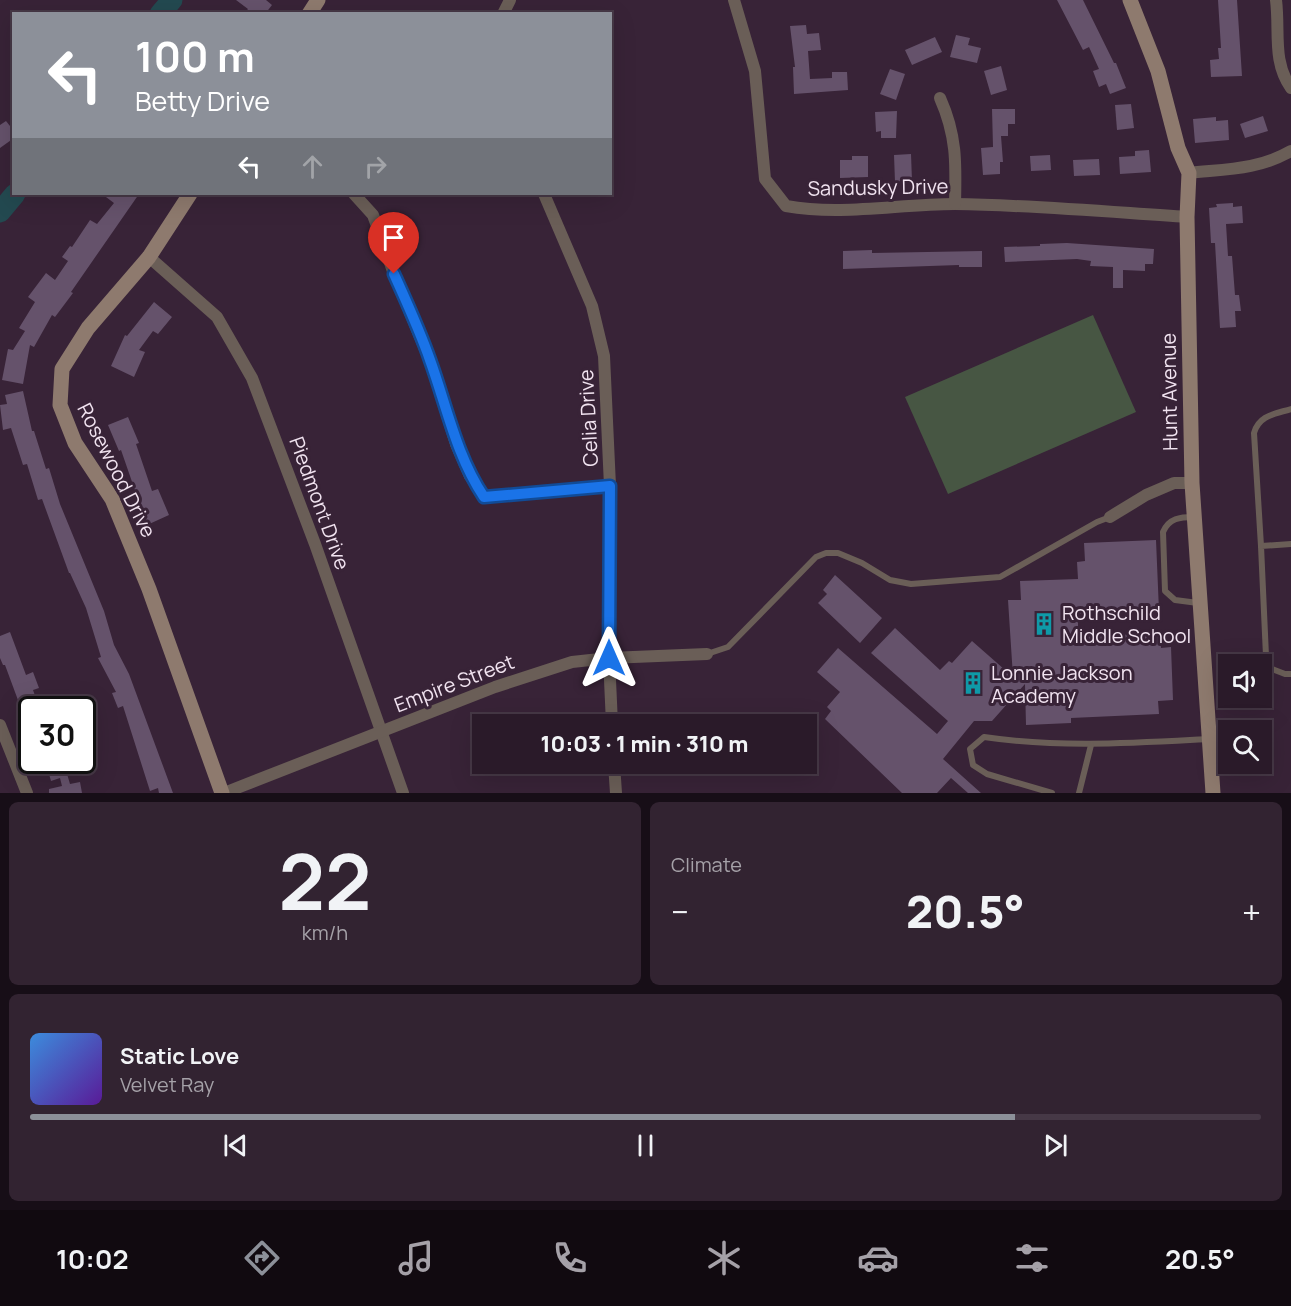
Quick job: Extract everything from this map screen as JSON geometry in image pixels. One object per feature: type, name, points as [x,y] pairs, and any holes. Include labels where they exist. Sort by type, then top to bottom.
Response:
[{"type":"street","name":"Sandusky Drive","points":[[734,0],[755,70],[765,179],[786,206],[806,209],[861,210],[903,205],[955,204],[1187,217]]},
{"type":"street","name":"Hunt Avenue","points":[[1130,0],[1158,71],[1178,148],[1189,173],[1187,217],[1192,483],[1198,603],[1213,793]]},
{"type":"street","points":[[1276,0],[1276,47],[1284,78],[1291,88]]},
{"type":"street","points":[[940,98],[950,121],[956,154],[955,204]]},
{"type":"street","points":[[1189,173],[1241,169],[1278,158],[1291,151]]},
{"type":"street","name":"Rosewood Drive","points":[[189,195],[149,257],[88,328],[62,369],[60,405],[75,443],[116,509],[149,589],[223,793]]},
{"type":"street","points":[[355,195],[374,215],[394,274],[430,361],[456,444],[470,476],[484,497],[610,486]]},
{"type":"street","name":"Celia Drive","points":[[544,195],[592,306],[604,356],[610,486],[609,658],[612,714]]},
{"type":"street","name":"Piedmont Drive","points":[[149,257],[217,317],[252,378],[315,544],[403,793]]},
{"type":"street","points":[[1110,518],[1146,495],[1174,483],[1192,483]]},
{"type":"street","name":"Empire Street","points":[[223,793],[506,683],[572,662],[609,658],[707,654]]},
{"type":"street","points":[[0,725],[27,793]]},
{"type":"street","points":[[615,774],[616,793]]},
{"type":"lane","points":[[1291,410],[1264,417],[1257,423],[1254,433],[1266,656],[1272,669],[1291,674]]},
{"type":"lane","points":[[1194,517],[1176,519],[1166,524],[1163,532],[1165,591],[1175,600],[1198,603]]},
{"type":"lane","points":[[707,654],[728,647],[816,557],[826,553],[838,553],[862,563],[890,580],[911,584],[1000,577],[1097,522],[1110,518]]},
{"type":"lane","points":[[1261,546],[1291,544]]},
{"type":"lane","points":[[1052,793],[987,774],[973,765],[970,749],[984,737],[1018,742],[1091,745],[1208,739]]},
{"type":"lane","points":[[1079,793],[1091,745]]},
{"type":"green space","points":[[1093,315],[1136,412],[948,494],[905,397]]},
{"type":"building","points":[[236,0],[266,0],[272,5],[267,12],[246,12],[248,9]]},
{"type":"building","points":[[1057,0],[1083,0],[1116,63],[1126,88],[1110,94],[1106,84],[1099,87],[1093,71],[1099,69],[1089,47],[1083,50]]},
{"type":"building","points":[[1218,0],[1237,0],[1242,76],[1211,77],[1210,60],[1219,59],[1218,48],[1221,48]]},
{"type":"building","points":[[806,25],[807,34],[819,33],[821,50],[808,51],[810,79],[832,78],[832,72],[847,72],[848,90],[794,94],[793,67],[795,67],[790,26]]},
{"type":"building","points":[[956,35],[970,38],[968,45],[981,48],[977,63],[950,57]]},
{"type":"building","points":[[935,37],[942,52],[912,65],[905,50]]},
{"type":"building","points":[[1001,66],[1007,90],[991,95],[984,71]]},
{"type":"building","points":[[890,69],[905,74],[896,100],[880,94]]},
{"type":"building","points":[[1131,104],[1134,128],[1117,130],[1115,105]]},
{"type":"building","points":[[992,109],[1015,109],[1015,124],[1008,124],[1008,136],[1001,136],[1003,162],[1000,162],[1000,174],[983,175],[981,148],[993,147]]},
{"type":"building","points":[[897,111],[896,138],[881,138],[881,131],[876,132],[875,112]]},
{"type":"building","points":[[1263,116],[1268,131],[1245,138],[1240,124]]},
{"type":"building","points":[[1216,117],[1216,121],[1228,120],[1229,140],[1195,143],[1193,119]]},
{"type":"building","points":[[6,121],[12,128],[12,139],[0,148],[0,125]]},
{"type":"building","points":[[1149,150],[1151,172],[1120,174],[1119,157],[1135,156],[1135,151]]},
{"type":"building","points":[[911,154],[912,181],[895,182],[894,155]]},
{"type":"building","points":[[1050,155],[1051,170],[1031,171],[1030,156]]},
{"type":"building","points":[[852,156],[868,156],[868,177],[840,178],[840,160],[852,160]]},
{"type":"building","points":[[1099,159],[1100,175],[1074,176],[1073,160]]},
{"type":"building","points":[[103,195],[138,195],[71,292],[73,293],[55,317],[52,315],[34,347],[30,345],[23,384],[2,380],[8,349],[13,350],[25,331],[19,328],[35,302],[28,297],[46,273],[55,280],[68,261],[62,257],[70,246],[72,247],[90,220],[97,224],[114,203]]},
{"type":"building","points":[[1233,203],[1233,207],[1242,206],[1243,223],[1226,224],[1228,256],[1232,256],[1235,295],[1239,295],[1241,311],[1235,311],[1236,327],[1220,328],[1215,243],[1211,243],[1209,208],[1217,207],[1216,204]]},
{"type":"building","points":[[1067,243],[1154,249],[1153,264],[1145,264],[1145,271],[1123,270],[1123,288],[1113,288],[1113,267],[1090,266],[1091,261],[1077,259],[1005,262],[1004,247]]},
{"type":"building","points":[[872,250],[872,253],[982,251],[982,267],[959,267],[959,265],[843,269],[843,251]]},
{"type":"building","points":[[154,302],[172,317],[158,334],[153,331],[139,350],[145,352],[134,377],[111,366],[125,335],[127,336]]},
{"type":"building","points":[[23,391],[32,431],[34,431],[46,469],[49,468],[60,504],[104,611],[114,645],[129,674],[173,793],[159,793],[158,788],[150,791],[123,706],[118,708],[112,693],[116,692],[98,658],[101,657],[86,608],[69,573],[42,499],[38,500],[27,464],[23,465],[11,428],[3,430],[0,405],[7,404],[5,395]]},
{"type":"building","points":[[128,417],[139,443],[136,444],[152,491],[158,489],[169,515],[147,525],[121,450],[119,451],[108,425]]},
{"type":"building","points":[[1156,540],[1159,611],[1078,614],[1078,637],[1160,633],[1161,648],[1171,647],[1173,700],[1158,701],[1159,714],[1071,718],[1071,723],[1026,725],[1025,684],[992,721],[974,721],[943,759],[981,793],[968,793],[951,778],[937,793],[902,793],[825,719],[831,711],[827,707],[840,692],[817,672],[838,648],[937,734],[948,721],[871,653],[895,628],[940,670],[949,661],[952,663],[972,641],[1013,677],[1008,600],[1021,600],[1020,581],[1078,579],[1077,562],[1085,561],[1084,543]]},
{"type":"building","points":[[835,575],[882,618],[860,643],[818,603],[827,594],[823,590]]},
{"type":"building","points":[[10,632],[26,675],[33,672],[39,688],[33,690],[35,696],[18,696],[18,700],[5,665],[0,658],[0,636]]},
{"type":"building","points":[[49,774],[67,774],[70,784],[80,782],[82,793],[49,793],[49,789],[62,786],[60,778],[51,781]]},
{"type":"waterway","points":[[162,12],[172,0]]},
{"type":"waterway","points":[[0,212],[14,195]]},
{"type":"place","name":"Rothschild Middle School","points":[[1044,624]]},
{"type":"place","name":"Lonnie Jackson Academy","points":[[973,683]]},
{"type":"route","points":[[394,274],[430,361],[456,444],[470,476],[484,497],[610,486],[609,658]]}]
